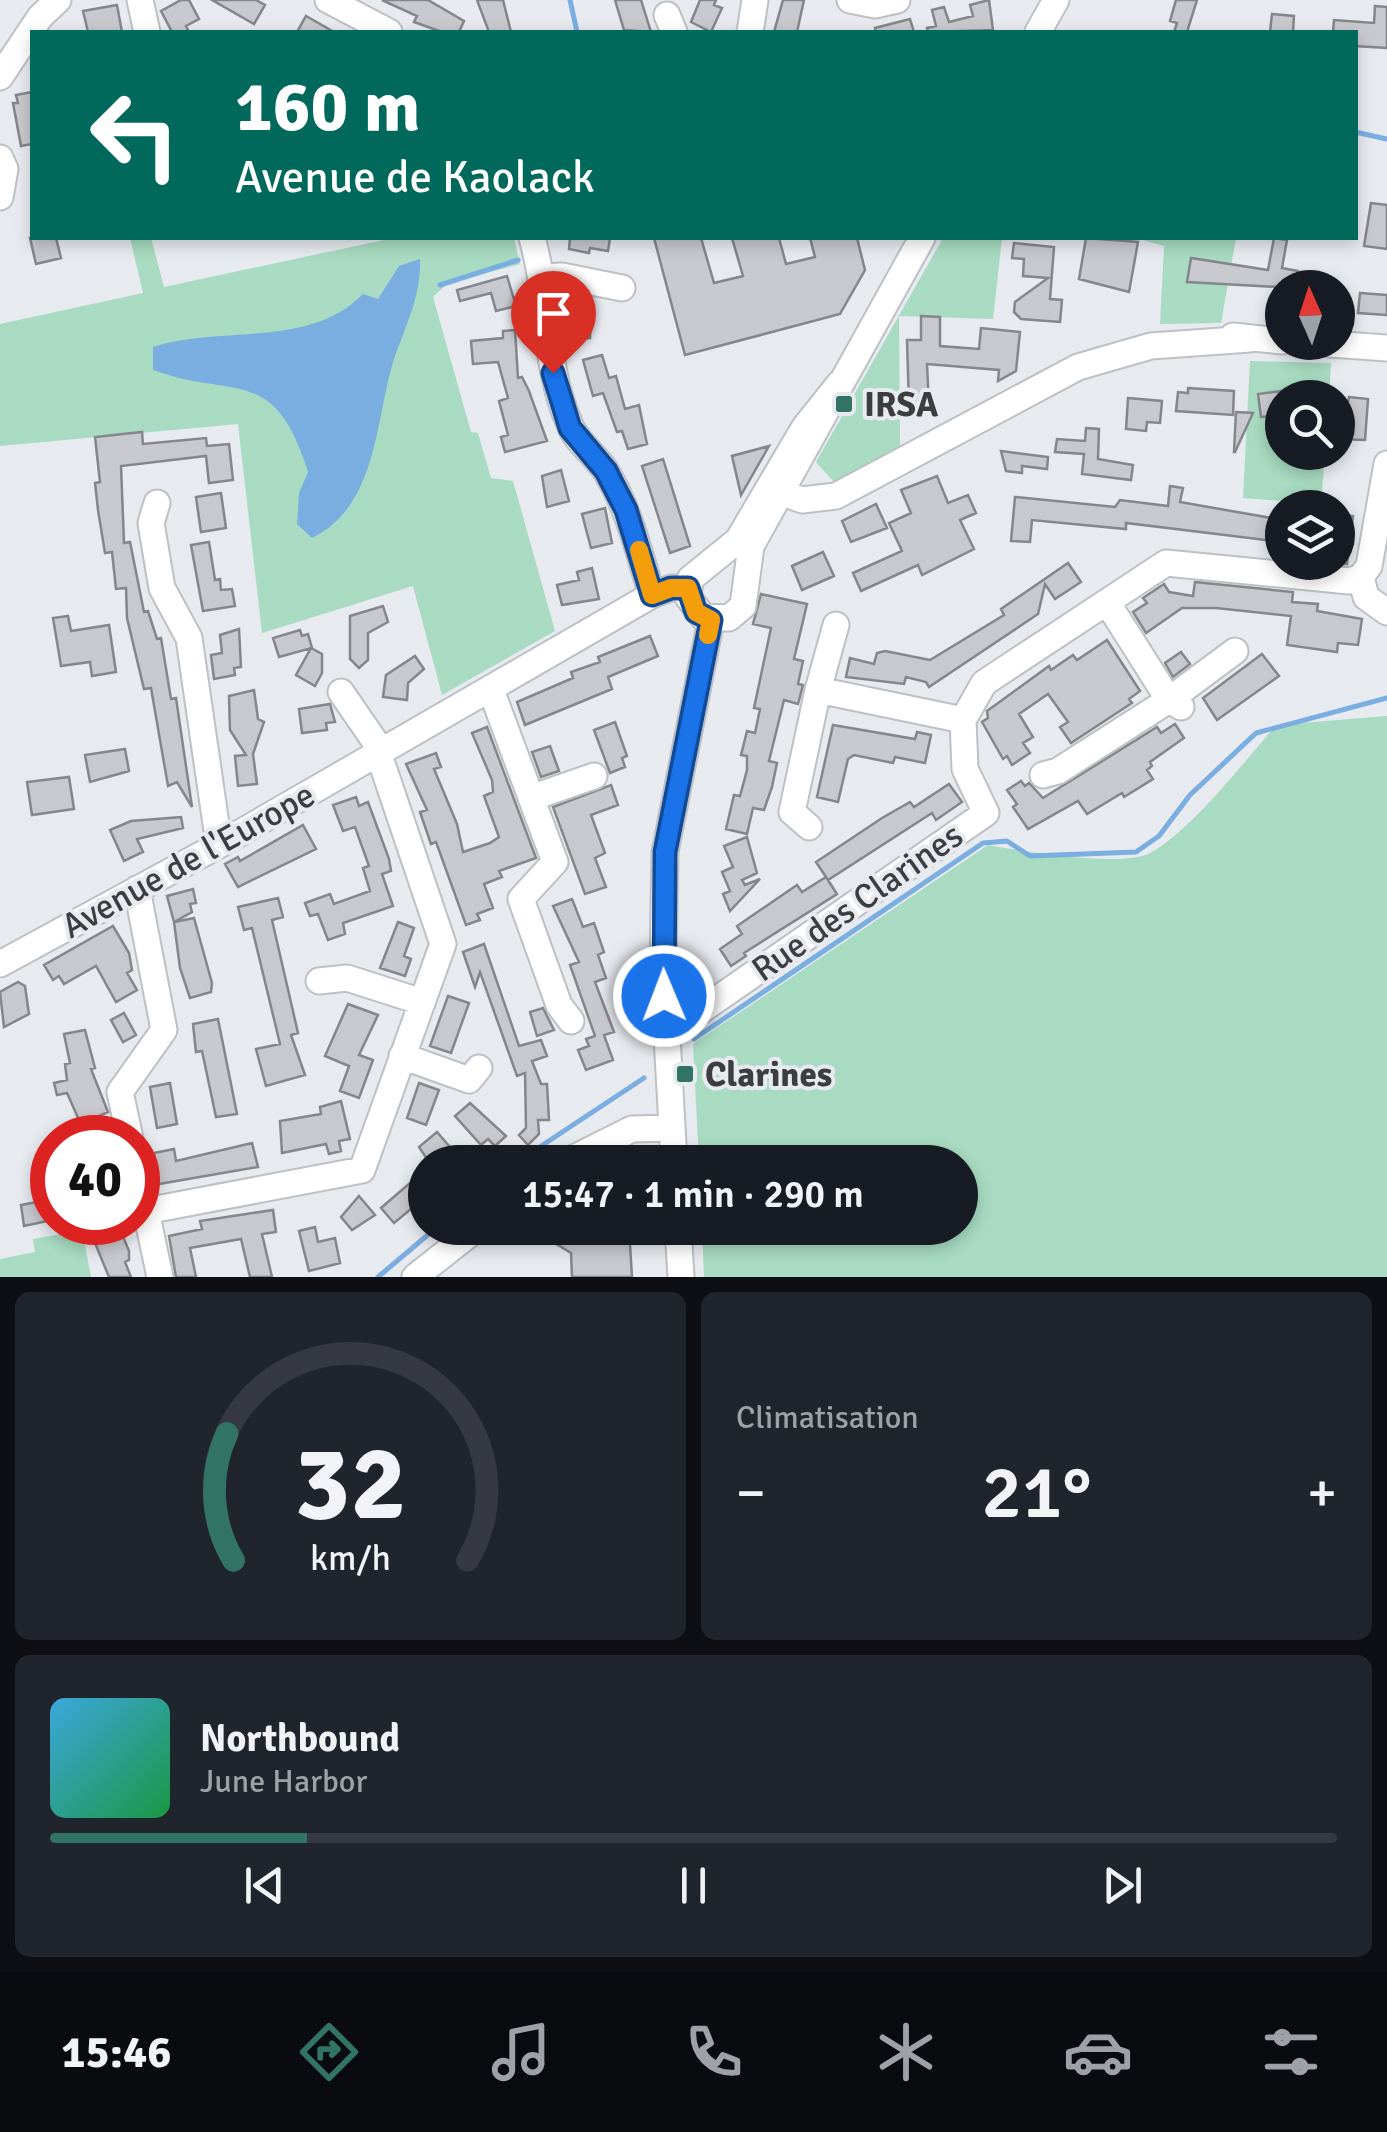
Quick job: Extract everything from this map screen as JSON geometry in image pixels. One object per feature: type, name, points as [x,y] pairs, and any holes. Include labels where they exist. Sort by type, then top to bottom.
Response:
[{"type":"street","points":[[31,30],[58,0]]},
{"type":"street","points":[[140,0],[147,30]]},
{"type":"street","points":[[750,30],[755,0]]},
{"type":"street","points":[[850,0],[875,5],[897,0]]},
{"type":"street","points":[[1039,30],[1056,0]]},
{"type":"street","points":[[344,11],[385,30]]},
{"type":"street","points":[[0,77],[30,32]]},
{"type":"street","points":[[0,158],[5,169],[0,197]]},
{"type":"street","points":[[533,240],[542,277],[544,334],[570,428],[606,471],[626,510],[652,595]]},
{"type":"street","points":[[839,384],[804,428],[738,540],[695,571],[688,588],[696,612],[711,620],[730,618],[743,606],[744,578],[752,546],[921,240]]},
{"type":"street","points":[[542,277],[562,276],[622,288]]},
{"type":"street","points":[[783,492],[802,500],[836,496],[920,449],[1026,380],[1100,348],[1170,334],[1215,333],[1265,340]]},
{"type":"street","points":[[1355,346],[1387,348]]},
{"type":"street","points":[[818,690],[963,720],[984,683],[1166,563],[1350,580],[1361,577],[1370,566],[1387,464]]},
{"type":"street","points":[[754,513],[783,492]]},
{"type":"street","points":[[157,503],[151,523],[162,588],[188,638],[219,845]]},
{"type":"street","points":[[712,562],[731,564],[744,578]]},
{"type":"street","points":[[1361,577],[1366,597],[1387,612]]},
{"type":"street","name":"Avenue de l'Europe","points":[[0,964],[219,845],[652,595],[671,588],[688,588]]},
{"type":"street","points":[[1107,602],[1177,705]]},
{"type":"street","points":[[672,1145],[666,1027],[665,852],[711,620]]},
{"type":"street","points":[[809,827],[792,812],[836,625]]},
{"type":"street","points":[[1043,775],[1058,771],[1177,705],[1188,682],[1235,651]]},
{"type":"street","points":[[491,690],[555,862],[521,899],[558,1005],[571,1021]]},
{"type":"street","points":[[160,1207],[362,1170],[443,944],[375,754],[374,740],[341,692]]},
{"type":"street","name":"Rue des Clarines","points":[[666,1027],[677,1027],[986,812],[965,770],[963,720]]},
{"type":"street","points":[[531,798],[594,776]]},
{"type":"street","points":[[125,1115],[120,1092],[164,1030],[138,889]]},
{"type":"street","points":[[319,981],[347,978],[422,1002]]},
{"type":"street","points":[[402,1056],[468,1080],[479,1068]]},
{"type":"street","points":[[600,1145],[632,1129],[671,1128]]},
{"type":"street","points":[[153,1245],[160,1277]]},
{"type":"street","points":[[415,1277],[455,1245]]},
{"type":"street","points":[[679,1245],[681,1277]]},
{"type":"green space","points":[[130,240],[152,240],[164,287],[384,240],[514,240],[520,264],[448,283],[433,297],[471,432],[478,433],[491,478],[513,481],[555,631],[442,695],[413,586],[262,633],[238,424],[0,446],[0,324],[143,293]]},
{"type":"green space","points":[[942,240],[1002,240],[993,319],[899,316],[900,446],[834,482],[816,462]]},
{"type":"green space","points":[[1143,240],[1236,240],[1221,323],[1160,324],[1164,246]]},
{"type":"green space","points":[[1250,361],[1331,363],[1330,380],[1265,380],[1265,470],[1324,470],[1322,490],[1265,490],[1265,500],[1243,498]]},
{"type":"green space","points":[[1387,716],[1387,1277],[704,1277],[703,1245],[978,1245],[978,1145],[698,1145],[693,1044],[988,845],[1095,859],[1150,853],[1200,812],[1276,725]]},
{"type":"green space","points":[[34,1245],[85,1245],[91,1277],[0,1277],[0,1259],[35,1252]]},
{"type":"water","points":[[420,259],[415,299],[393,362],[370,461],[350,506],[312,538],[297,524],[299,493],[308,472],[281,415],[266,400],[249,392],[153,370],[153,347],[291,329],[317,322],[342,311],[363,294],[378,299],[399,266]]},
{"type":"building","points":[[189,0],[199,19],[186,26],[188,30],[171,30],[161,11]]},
{"type":"building","points":[[212,0],[256,0],[265,5],[254,24]]},
{"type":"building","points":[[382,0],[428,0],[464,21],[460,30],[436,30],[414,22],[417,16]]},
{"type":"building","points":[[477,0],[503,0],[510,30],[488,30]]},
{"type":"building","points":[[615,0],[641,0],[650,30],[624,30]]},
{"type":"building","points":[[700,0],[716,0],[714,5],[722,8],[712,30],[691,22]]},
{"type":"building","points":[[783,0],[804,0],[797,30],[775,30]]},
{"type":"building","points":[[989,0],[993,30],[928,30],[936,26],[932,10],[944,7],[949,22],[973,16],[970,5]]},
{"type":"building","points":[[1176,0],[1197,0],[1188,30],[1175,30],[1177,23],[1170,21]]},
{"type":"building","points":[[117,5],[122,30],[88,30],[83,11]]},
{"type":"building","points":[[1375,6],[1387,7],[1387,48],[1358,46],[1358,30],[1333,30],[1334,20],[1374,23]]},
{"type":"building","points":[[1272,14],[1294,16],[1293,30],[1270,30]]},
{"type":"building","points":[[306,16],[330,30],[298,30]]},
{"type":"building","points":[[910,19],[913,30],[876,30]]},
{"type":"building","points":[[30,92],[30,144],[21,146],[13,103],[18,103],[16,95]]},
{"type":"building","points":[[1371,203],[1387,205],[1387,249],[1364,246]]},
{"type":"building","points":[[30,240],[56,240],[61,258],[36,264]]},
{"type":"building","points":[[570,240],[610,240],[608,251],[569,249]]},
{"type":"building","points":[[655,240],[702,240],[714,283],[743,276],[733,240],[780,240],[786,264],[815,257],[811,240],[858,240],[865,270],[840,314],[685,355]]},
{"type":"building","points":[[1086,240],[1138,242],[1129,292],[1079,279]]},
{"type":"building","points":[[1274,240],[1287,240],[1282,268],[1293,270],[1268,270]]},
{"type":"building","points":[[1014,243],[1054,247],[1050,299],[1062,300],[1060,322],[1021,319],[1014,312],[1015,302],[1048,278],[1023,276],[1024,259],[1012,258]]},
{"type":"building","points":[[1191,258],[1268,270],[1265,286],[1187,282]]},
{"type":"building","points":[[507,276],[516,306],[496,311],[491,293],[460,301],[457,290]]},
{"type":"building","points":[[1360,293],[1387,295],[1387,315],[1358,313]]},
{"type":"building","points":[[567,300],[581,300],[581,307],[592,306],[590,338],[569,339]]},
{"type":"building","points":[[921,316],[940,317],[940,346],[979,349],[981,328],[1020,332],[1016,371],[998,381],[999,370],[927,364],[929,405],[909,406],[907,340],[921,340]]},
{"type":"building","points":[[515,330],[518,378],[522,377],[529,391],[547,441],[505,452],[501,437],[508,435],[499,401],[508,398],[498,362],[473,364],[471,341],[503,338],[503,331]]},
{"type":"building","points":[[602,355],[609,378],[616,376],[625,409],[639,405],[647,444],[628,449],[622,431],[617,432],[603,393],[593,396],[583,360]]},
{"type":"building","points":[[1188,388],[1234,391],[1233,415],[1176,411],[1178,392],[1188,393]]},
{"type":"building","points":[[1265,393],[1265,417],[1261,417],[1258,394]]},
{"type":"building","points":[[1128,398],[1162,401],[1160,423],[1147,422],[1146,431],[1126,429]]},
{"type":"building","points":[[1355,398],[1368,399],[1365,440],[1355,440]]},
{"type":"building","points":[[1236,412],[1253,413],[1234,452]]},
{"type":"building","points":[[1086,428],[1099,429],[1098,459],[1133,465],[1131,480],[1082,474],[1084,454],[1055,452],[1057,439],[1085,441]]},
{"type":"building","points":[[142,432],[143,444],[206,438],[207,446],[229,444],[233,480],[209,483],[206,456],[121,466],[124,543],[130,542],[144,612],[148,611],[157,639],[161,638],[171,699],[176,698],[192,807],[177,782],[168,786],[151,688],[144,689],[127,618],[126,588],[116,589],[112,552],[105,553],[98,510],[95,483],[100,482],[95,437]]},
{"type":"building","points":[[769,446],[741,495],[732,456]]},
{"type":"building","points":[[1001,451],[1048,457],[1047,469],[1022,466],[1022,473],[1006,471]]},
{"type":"building","points":[[663,459],[690,546],[670,553],[642,466]]},
{"type":"building","points":[[561,470],[569,501],[547,507],[542,476]]},
{"type":"building","points":[[937,476],[948,503],[968,495],[976,513],[960,520],[974,549],[922,575],[918,565],[861,591],[853,573],[902,551],[889,523],[911,513],[901,490]]},
{"type":"building","points":[[1170,486],[1183,488],[1180,502],[1265,517],[1265,540],[1126,523],[1126,529],[1032,520],[1030,542],[1011,541],[1015,497],[1115,507],[1120,500],[1168,506]]},
{"type":"building","points":[[221,493],[226,528],[201,532],[196,497]]},
{"type":"building","points":[[876,504],[887,528],[851,542],[842,521]]},
{"type":"building","points":[[605,508],[612,543],[591,548],[582,514]]},
{"type":"building","points":[[209,542],[215,580],[220,579],[221,590],[232,589],[235,606],[203,611],[191,545]]},
{"type":"building","points":[[823,552],[834,576],[802,590],[792,566]]},
{"type":"building","points":[[1068,563],[1081,582],[1055,599],[1045,584],[1038,614],[929,687],[926,682],[906,677],[904,684],[846,677],[850,658],[874,664],[877,653],[885,651],[930,660],[1004,615],[1001,609]]},
{"type":"building","points":[[592,568],[599,599],[562,605],[557,585],[579,580],[577,572]]},
{"type":"building","points":[[1195,582],[1293,592],[1292,602],[1318,604],[1317,611],[1362,619],[1358,645],[1338,643],[1337,652],[1287,645],[1291,616],[1216,608],[1182,608],[1146,633],[1133,612],[1147,603],[1143,598],[1164,584],[1169,592],[1193,596]]},
{"type":"building","points":[[761,594],[807,604],[794,659],[803,661],[798,684],[803,685],[798,704],[784,700],[769,761],[777,763],[772,787],[764,810],[753,808],[747,834],[726,829],[734,795],[740,796],[747,770],[747,756],[741,755],[747,731],[755,733],[760,709],[754,708],[771,628],[753,624]]},
{"type":"building","points":[[383,606],[388,622],[368,633],[368,660],[359,668],[350,659],[350,616]]},
{"type":"building","points":[[68,616],[71,631],[109,625],[116,672],[92,676],[90,662],[61,666],[53,618]]},
{"type":"building","points":[[239,629],[241,667],[234,668],[235,675],[214,679],[211,655],[222,653],[220,635]]},
{"type":"building","points":[[300,630],[302,636],[308,634],[312,648],[279,657],[273,638]]},
{"type":"building","points":[[650,636],[658,656],[608,677],[612,689],[525,725],[517,702],[573,678],[571,672],[600,662],[598,657]]},
{"type":"building","points":[[1107,640],[1140,691],[1129,699],[1132,703],[1071,743],[1060,727],[1068,722],[1048,694],[1019,714],[1033,737],[1023,743],[1030,753],[1012,765],[1007,756],[1003,759],[982,722],[988,718],[987,711],[1049,666],[1051,670],[1073,655],[1077,660]]},
{"type":"building","points":[[311,648],[322,654],[322,673],[315,686],[296,675]]},
{"type":"building","points":[[1181,652],[1190,664],[1173,677],[1165,663]]},
{"type":"building","points":[[1262,654],[1279,676],[1217,720],[1203,698]]},
{"type":"building","points":[[415,656],[424,669],[408,683],[407,700],[383,697],[386,675]]},
{"type":"building","points":[[254,690],[258,719],[264,722],[253,754],[257,784],[238,786],[235,756],[246,755],[230,730],[229,696]]},
{"type":"building","points":[[330,704],[335,722],[326,723],[327,730],[302,733],[299,709]]},
{"type":"building","points":[[615,722],[627,756],[622,758],[625,767],[610,773],[594,730]]},
{"type":"building","points":[[1175,724],[1184,738],[1150,762],[1152,766],[1147,770],[1153,779],[1124,797],[1122,793],[1087,814],[1078,801],[1028,829],[1013,807],[1017,804],[1007,790],[1021,781],[1025,786],[1029,783],[1043,798],[1157,727],[1161,733]]},
{"type":"building","points":[[833,725],[915,739],[917,732],[931,735],[925,763],[895,757],[893,763],[854,755],[848,759],[838,802],[817,797]]},
{"type":"building","points":[[487,727],[536,858],[499,871],[502,877],[484,884],[493,908],[477,914],[480,920],[466,925],[436,842],[431,844],[420,812],[427,810],[406,764],[436,753],[441,767],[434,769],[457,824],[463,852],[490,843],[499,837],[484,796],[493,792],[492,780],[472,733]]},
{"type":"building","points":[[550,746],[559,771],[541,777],[532,752]]},
{"type":"building","points":[[125,749],[129,771],[90,782],[85,755]]},
{"type":"building","points":[[69,777],[74,809],[32,815],[27,782]]},
{"type":"building","points":[[949,784],[962,802],[936,820],[932,813],[828,880],[816,862],[882,818],[910,802],[914,807]]},
{"type":"building","points":[[611,785],[618,805],[591,815],[605,853],[595,858],[606,887],[585,894],[553,807]]},
{"type":"building","points":[[356,797],[359,806],[368,802],[389,859],[391,871],[382,874],[393,906],[343,923],[345,934],[328,940],[318,914],[310,916],[305,903],[330,894],[334,904],[370,891],[363,868],[369,866],[355,827],[343,831],[333,805]]},
{"type":"building","points":[[181,817],[183,828],[137,839],[143,852],[124,861],[110,830],[131,821]]},
{"type":"building","points":[[303,825],[316,849],[238,887],[225,864],[238,857],[240,861]]},
{"type":"building","points":[[747,837],[757,873],[742,880],[745,885],[760,879],[730,911],[723,894],[730,891],[722,872],[733,867],[724,846]]},
{"type":"building","points":[[826,877],[837,894],[744,953],[746,956],[731,966],[720,949],[742,934],[737,926],[797,885],[802,892]]},
{"type":"building","points":[[193,889],[196,903],[190,904],[192,912],[174,922],[167,896]]},
{"type":"building","points":[[278,898],[283,917],[272,920],[298,1033],[291,1035],[305,1075],[266,1086],[256,1049],[280,1044],[252,928],[244,930],[238,907]]},
{"type":"building","points":[[572,899],[583,927],[594,923],[604,952],[598,955],[606,978],[595,982],[614,1032],[604,1035],[613,1060],[586,1070],[578,1050],[589,1046],[586,1039],[595,1036],[570,965],[579,962],[553,906]]},
{"type":"building","points":[[194,918],[212,983],[211,992],[190,998],[180,968],[174,922]]},
{"type":"building","points":[[398,922],[414,928],[404,956],[411,959],[405,976],[380,968]]},
{"type":"building","points":[[113,926],[129,953],[132,970],[127,973],[137,990],[116,1002],[96,966],[64,984],[59,976],[53,980],[44,965]]},
{"type":"building","points":[[484,944],[519,1046],[541,1040],[547,1056],[532,1061],[541,1084],[547,1084],[549,1120],[538,1120],[539,1134],[528,1145],[519,1135],[526,1128],[525,1073],[517,1076],[480,972],[475,987],[463,952]]},
{"type":"building","points":[[18,982],[25,986],[29,1014],[4,1027],[0,992]]},
{"type":"building","points":[[448,996],[469,1003],[451,1053],[430,1046]]},
{"type":"building","points":[[348,1004],[378,1015],[359,1055],[373,1060],[359,1098],[340,1091],[349,1066],[325,1056]]},
{"type":"building","points":[[543,1008],[554,1030],[537,1036],[530,1012]]},
{"type":"building","points":[[124,1013],[136,1035],[123,1042],[111,1020]]},
{"type":"building","points":[[218,1019],[237,1114],[216,1117],[202,1051],[196,1052],[193,1024]]},
{"type":"building","points":[[85,1030],[95,1068],[91,1069],[108,1112],[77,1115],[67,1093],[57,1095],[54,1083],[67,1080],[65,1064],[70,1063],[64,1034]]},
{"type":"building","points":[[170,1083],[177,1124],[160,1127],[150,1087]]},
{"type":"building","points":[[419,1083],[439,1090],[426,1125],[407,1118]]},
{"type":"building","points":[[341,1101],[350,1139],[339,1141],[341,1151],[329,1154],[326,1144],[282,1153],[280,1121],[321,1114],[320,1107]]},
{"type":"building","points":[[470,1103],[506,1136],[496,1145],[488,1139],[481,1145],[455,1116]]},
{"type":"building","points":[[437,1132],[448,1145],[421,1145]]},
{"type":"building","points":[[252,1143],[258,1167],[160,1184],[160,1152],[174,1149],[176,1161]]},
{"type":"building","points":[[408,1185],[408,1211],[394,1223],[381,1208]]},
{"type":"building","points":[[359,1196],[375,1215],[352,1230],[341,1217]]},
{"type":"building","points":[[30,1203],[30,1225],[24,1226],[21,1205]]},
{"type":"building","points":[[273,1210],[276,1232],[262,1234],[272,1277],[250,1277],[241,1239],[190,1248],[196,1277],[176,1277],[169,1236],[202,1229],[200,1221]]},
{"type":"building","points":[[315,1227],[318,1242],[335,1238],[340,1263],[309,1271],[299,1231]]},
{"type":"building","points":[[96,1245],[127,1245],[129,1260],[125,1262],[131,1277],[109,1277]]},
{"type":"building","points":[[558,1245],[630,1245],[632,1277],[572,1277],[571,1253]]},
{"type":"waterway","points":[[570,0],[577,30]]},
{"type":"waterway","points":[[1358,133],[1387,139]]},
{"type":"waterway","points":[[440,285],[518,260]]},
{"type":"waterway","points":[[694,1039],[983,843],[1007,841],[1030,856],[1136,852],[1159,836],[1190,795],[1256,733],[1387,698]]},
{"type":"waterway","points":[[543,1145],[644,1078]]},
{"type":"waterway","points":[[378,1277],[416,1245]]},
{"type":"slow traffic","points":[[639,550],[652,595],[671,588],[688,588],[696,612],[711,620],[708,635]]},
{"type":"place","name":"IRSA","points":[[844,404]]},
{"type":"place","name":"Clarines","points":[[685,1074]]},
{"type":"route","points":[[553,373],[570,428],[606,471],[626,510],[652,595],[671,588],[688,588],[696,612],[711,620],[665,852],[664,996]]}]
